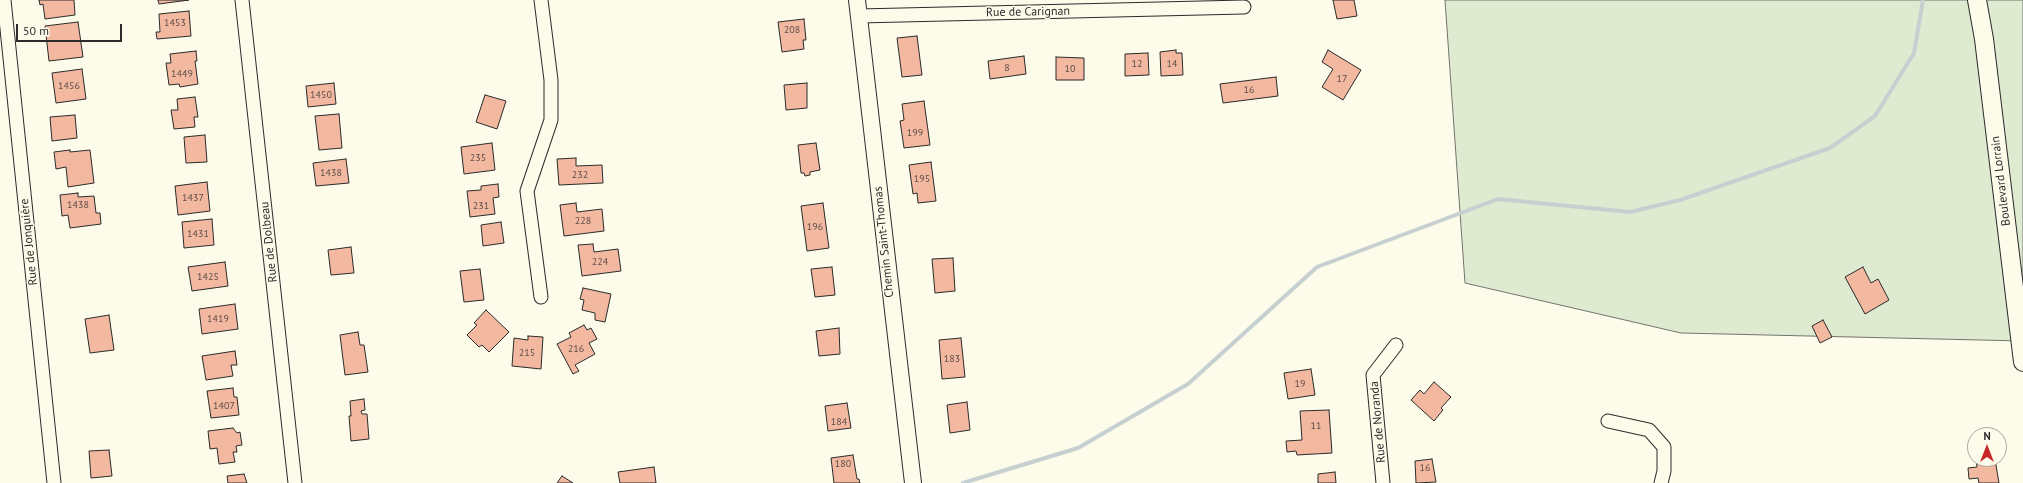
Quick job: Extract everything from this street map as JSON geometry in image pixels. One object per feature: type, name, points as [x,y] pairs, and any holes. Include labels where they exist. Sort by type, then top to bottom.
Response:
[{"type":"main road","name":"Boulevard Lorrain","points":[[1977,0],[1984,39],[2023,362]]},
{"type":"street","name":"Rue de Jonquière","points":[[4,0],[54,483]]},
{"type":"street","name":"Rue de Dolbeau","points":[[242,0],[295,483]]},
{"type":"street","points":[[541,0],[551,80],[551,120],[527,191],[541,297]]},
{"type":"street","name":"Rue de Carignan","points":[[858,8],[1244,6]]},
{"type":"street","name":"Chemin Saint-Thomas","points":[[858,8],[913,483]]},
{"type":"street","name":"Rue de Noranda","points":[[1383,483],[1373,374],[1396,345]]},
{"type":"street","points":[[1608,421],[1649,430],[1664,447],[1664,471],[1661,483]]},
{"type":"green space","points":[[1445,0],[2023,0],[2023,341],[1681,333],[1465,283]]},
{"type":"building","points":[[39,0],[74,0],[75,15],[45,19],[43,4],[40,5]]},
{"type":"building","points":[[158,0],[189,0],[159,4]]},
{"type":"building","points":[[1333,0],[1354,0],[1357,16],[1337,19]]},
{"type":"building","points":[[189,11],[191,36],[157,39],[156,32],[160,32],[159,14]]},
{"type":"building","points":[[804,19],[806,40],[803,40],[804,49],[782,52],[778,22]]},
{"type":"building","points":[[78,22],[83,57],[49,61],[45,26]]},
{"type":"building","points":[[917,36],[922,75],[902,77],[897,38]]},
{"type":"building","points":[[1176,50],[1176,53],[1182,53],[1183,75],[1161,76],[1160,52]]},
{"type":"building","points":[[1328,50],[1361,70],[1343,100],[1322,87],[1333,69],[1322,62]]},
{"type":"building","points":[[196,51],[197,61],[195,61],[198,84],[180,87],[179,84],[169,85],[166,63],[171,63],[170,54]]},
{"type":"building","points":[[1148,53],[1149,75],[1125,76],[1125,54]]},
{"type":"building","points":[[1024,56],[1026,74],[990,79],[988,61]]},
{"type":"building","points":[[1056,57],[1084,58],[1084,80],[1056,80]]},
{"type":"building","points":[[82,69],[86,99],[56,103],[52,73]]},
{"type":"building","points":[[1276,77],[1278,96],[1223,103],[1220,84]]},
{"type":"building","points":[[334,83],[336,104],[308,107],[306,86]]},
{"type":"building","points":[[807,83],[807,108],[786,110],[784,85]]},
{"type":"building","points":[[485,95],[506,101],[497,129],[476,122]]},
{"type":"building","points":[[195,97],[198,117],[194,117],[195,127],[174,129],[171,110],[178,110],[177,99]]},
{"type":"building","points":[[924,101],[930,145],[904,148],[900,121],[904,120],[902,104]]},
{"type":"building","points":[[339,114],[342,148],[319,150],[315,116]]},
{"type":"building","points":[[75,115],[77,138],[52,141],[50,117]]},
{"type":"building","points":[[205,135],[207,162],[186,163],[184,137]]},
{"type":"building","points":[[492,143],[495,170],[464,174],[461,147]]},
{"type":"building","points":[[816,143],[820,170],[810,172],[810,175],[805,176],[804,173],[801,173],[798,145]]},
{"type":"building","points":[[70,150],[70,152],[90,150],[94,183],[68,187],[66,167],[56,169],[54,152]]},
{"type":"building","points":[[576,158],[576,166],[602,165],[603,183],[559,185],[557,159]]},
{"type":"building","points":[[346,159],[349,183],[316,186],[313,163]]},
{"type":"building","points":[[931,162],[936,201],[918,203],[917,193],[913,194],[909,165]]},
{"type":"building","points":[[207,182],[210,211],[178,215],[175,186]]},
{"type":"building","points":[[498,184],[499,197],[493,198],[495,214],[470,217],[467,191],[481,190],[481,186]]},
{"type":"building","points":[[78,193],[78,197],[94,196],[96,213],[100,213],[101,224],[70,228],[68,215],[62,216],[60,195]]},
{"type":"building","points":[[576,203],[577,212],[602,209],[604,231],[564,236],[560,205]]},
{"type":"building","points":[[823,203],[829,248],[807,251],[801,206]]},
{"type":"building","points":[[212,219],[214,245],[184,248],[182,222]]},
{"type":"building","points":[[501,222],[504,243],[483,246],[481,225]]},
{"type":"building","points":[[593,244],[594,252],[618,249],[621,271],[582,276],[578,245]]},
{"type":"building","points":[[351,247],[354,273],[331,275],[328,250]]},
{"type":"building","points":[[953,258],[955,291],[935,293],[932,259]]},
{"type":"building","points":[[225,262],[228,286],[192,291],[188,267]]},
{"type":"building","points":[[832,267],[835,295],[815,297],[811,269]]},
{"type":"building","points":[[1863,267],[1871,283],[1878,279],[1889,300],[1865,314],[1845,277]]},
{"type":"building","points":[[480,269],[484,300],[464,302],[460,271]]},
{"type":"building","points":[[583,288],[611,294],[605,322],[595,320],[595,313],[582,310],[584,300],[580,299]]},
{"type":"building","points":[[235,304],[238,329],[202,334],[199,309]]},
{"type":"building","points":[[486,310],[509,332],[489,352],[482,345],[479,347],[467,335],[477,325],[474,323]]},
{"type":"building","points":[[109,315],[114,350],[90,353],[85,319]]},
{"type":"building","points":[[1823,320],[1832,337],[1820,343],[1812,326]]},
{"type":"building","points":[[584,325],[587,330],[591,328],[597,339],[589,343],[595,354],[575,365],[579,371],[573,374],[557,344],[571,337],[569,333]]},
{"type":"building","points":[[839,328],[840,354],[819,356],[816,331]]},
{"type":"building","points":[[358,332],[360,345],[364,345],[368,372],[345,375],[340,335]]},
{"type":"building","points":[[528,336],[543,337],[541,369],[512,366],[514,338],[528,340]]},
{"type":"building","points":[[961,338],[965,377],[942,379],[939,340]]},
{"type":"building","points":[[235,351],[237,365],[231,365],[233,376],[206,380],[202,356]]},
{"type":"building","points":[[1311,369],[1315,395],[1288,399],[1284,373]]},
{"type":"building","points":[[1434,382],[1451,397],[1441,408],[1443,410],[1434,421],[1411,400],[1420,390],[1424,394]]},
{"type":"building","points":[[233,388],[234,397],[237,397],[239,415],[211,418],[207,391]]},
{"type":"building","points":[[364,399],[365,410],[361,411],[362,414],[367,414],[369,439],[351,441],[349,416],[351,416],[350,401]]},
{"type":"building","points":[[967,402],[970,430],[950,433],[947,405]]},
{"type":"building","points":[[847,403],[851,428],[828,431],[825,406]]},
{"type":"building","points":[[1329,410],[1332,453],[1297,455],[1296,451],[1287,452],[1286,441],[1302,440],[1300,411]]},
{"type":"building","points":[[233,428],[237,433],[240,432],[242,445],[236,446],[237,452],[233,452],[235,462],[219,464],[217,448],[210,449],[208,431]]},
{"type":"building","points":[[109,450],[112,476],[91,478],[89,451]]},
{"type":"building","points":[[853,455],[857,479],[859,479],[860,483],[834,483],[831,458]]},
{"type":"building","points":[[1432,459],[1436,482],[1416,483],[1415,461]]},
{"type":"building","points":[[654,467],[656,483],[620,483],[618,472]]},
{"type":"building","points":[[1996,467],[1999,483],[1979,483],[1978,478],[1969,479],[1968,468]]},
{"type":"building","points":[[1335,472],[1336,483],[1318,483],[1318,474]]},
{"type":"building","points":[[244,474],[247,483],[228,483],[227,476]]},
{"type":"building","points":[[562,476],[573,483],[557,483]]},
{"type":"waterway","points":[[963,483],[1078,448],[1188,384],[1317,267],[1498,199],[1630,212],[1680,200],[1830,148],[1875,116],[1914,53],[1923,0]]}]
